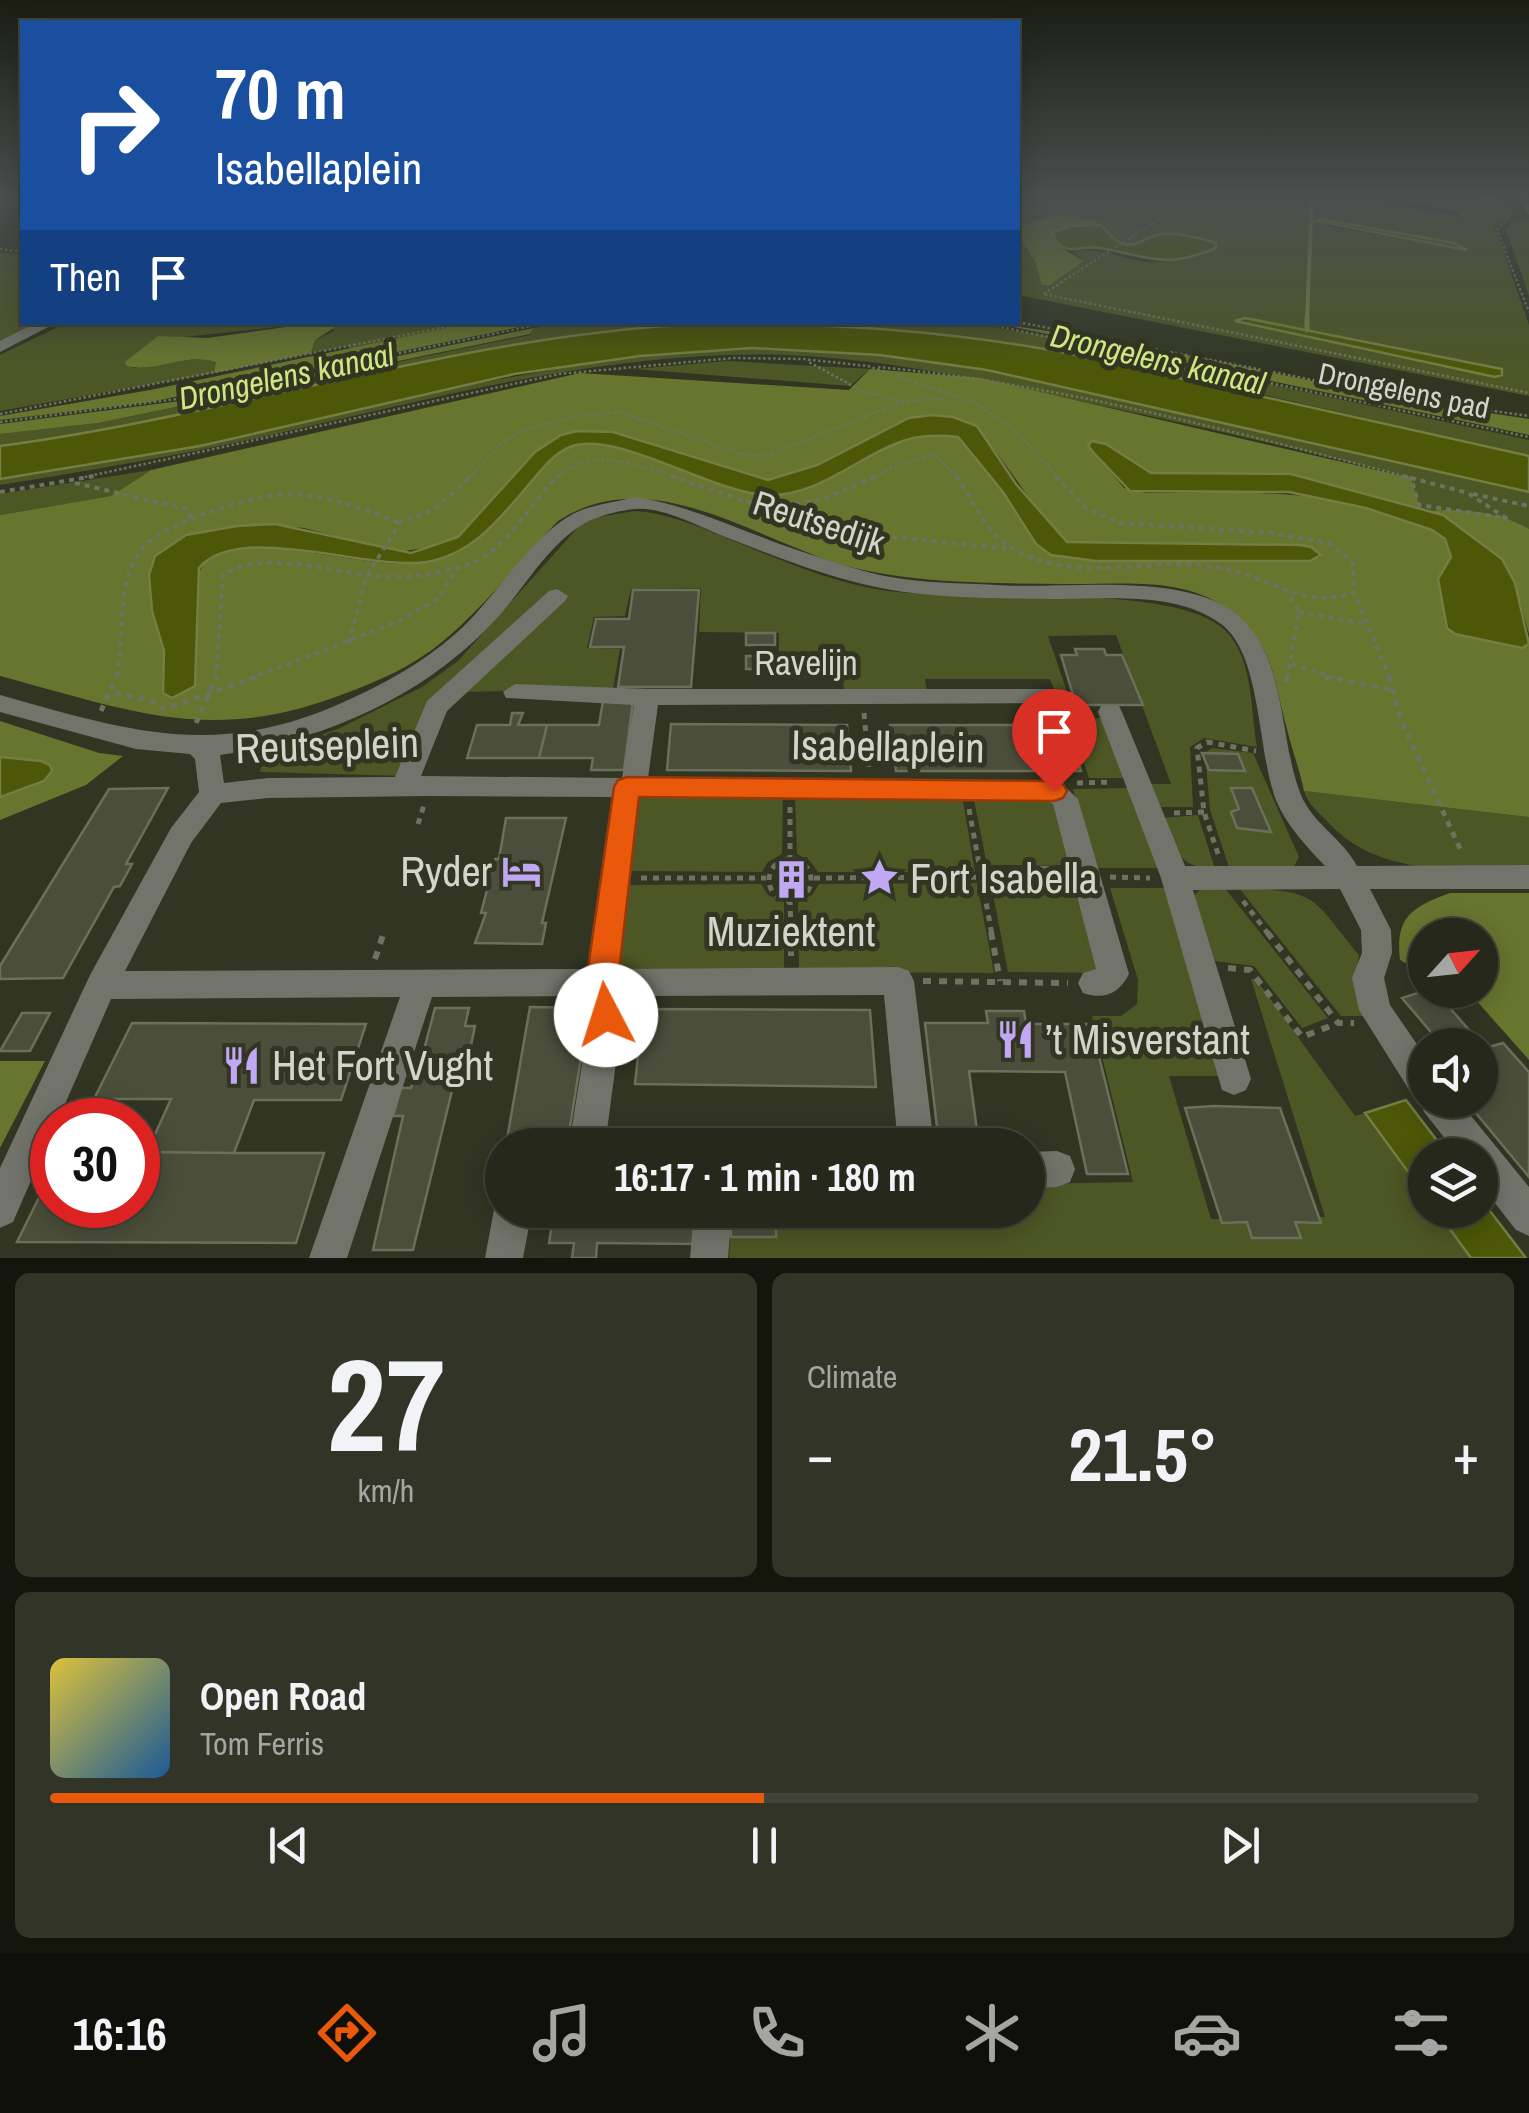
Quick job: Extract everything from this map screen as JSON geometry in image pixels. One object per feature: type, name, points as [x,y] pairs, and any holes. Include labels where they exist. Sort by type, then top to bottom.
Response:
[{"type":"street","points":[[0,347],[46,325]]},
{"type":"street","name":"Reutsedijk","points":[[0,702],[148,744],[235,747],[281,736],[332,718],[396,688],[442,658],[563,529],[586,515],[636,504],[667,508],[798,558],[888,584],[1001,592],[1158,594],[1195,602],[1229,619],[1252,643],[1275,755],[1290,802],[1349,876],[1376,930],[1377,953],[1368,978],[1375,1010],[1408,1060]]},
{"type":"street","points":[[404,787],[436,707],[557,596]]},
{"type":"street","name":"Ravelijn","points":[[515,692],[647,697],[1056,697]]},
{"type":"street","points":[[589,1128],[607,982],[614,878],[647,697]]},
{"type":"street","points":[[1110,712],[1175,878],[1234,1079]]},
{"type":"street","points":[[199,748],[207,754],[213,794]]},
{"type":"street","name":"Reutseplein","points":[[0,1208],[100,985],[181,836],[213,794],[268,788],[631,787]]},
{"type":"street","name":"Isabellaplein","points":[[631,787],[965,789],[1060,794]]},
{"type":"street","points":[[1060,794],[1113,974],[1104,983],[1094,983]]},
{"type":"street","points":[[1175,878],[1529,877]]},
{"type":"street","points":[[100,985],[898,981],[914,1128]]},
{"type":"street","points":[[328,1258],[421,983]]},
{"type":"street","points":[[1450,1118],[1466,1138]]},
{"type":"street","points":[[1498,1178],[1529,1217]]},
{"type":"street","points":[[504,1258],[510,1228]]},
{"type":"street","points":[[709,1258],[712,1228]]},
{"type":"path","points":[[1101,254],[1043,294],[1529,393]]},
{"type":"path","points":[[1507,254],[1529,312]]},
{"type":"path","points":[[1020,322],[1415,400],[1529,416]]},
{"type":"path","points":[[0,414],[456,325]]},
{"type":"path","points":[[0,422],[177,399],[537,325]]},
{"type":"path","name":"Drongelens pad","points":[[991,325],[1529,437]]},
{"type":"path","points":[[0,492],[70,482],[559,374],[732,358],[802,358],[954,374],[1064,395],[1529,506]]},
{"type":"path","points":[[802,358],[862,391],[902,402]]},
{"type":"path","points":[[868,366],[992,413],[1011,427],[1086,508],[1121,522],[1155,528],[1272,532],[1329,543],[1353,562],[1354,592],[1402,722],[1456,845],[1480,876]]},
{"type":"path","points":[[349,642],[366,577],[400,523],[435,510],[451,498],[501,444],[522,431],[575,416],[619,412],[742,454],[767,456],[902,402],[950,398]]},
{"type":"path","points":[[1411,478],[1419,505],[1435,511],[1473,511],[1506,518],[1468,493]]},
{"type":"path","points":[[70,482],[187,508],[191,518]]},
{"type":"path","points":[[400,523],[342,500],[281,493],[226,505],[154,536],[142,548],[126,583],[114,694],[150,700],[164,709],[349,642],[439,598],[458,566]]},
{"type":"path","points":[[768,508],[810,521],[912,540],[1011,549]]},
{"type":"path","points":[[1266,704],[1290,678],[1300,612],[1288,593]]},
{"type":"path","points":[[1300,612],[1368,624]]},
{"type":"path","points":[[1292,664],[1326,677],[1393,690]]},
{"type":"path","points":[[199,748],[192,728],[210,692]]},
{"type":"path","points":[[863,697],[871,788]]},
{"type":"path","points":[[1056,697],[1062,713],[1110,712]]},
{"type":"path","points":[[1060,794],[1064,783],[1137,782]]},
{"type":"path","points":[[790,788],[790,861]]},
{"type":"path","points":[[965,789],[1000,982]]},
{"type":"path","points":[[790,861],[808,867],[814,878],[810,891],[790,899],[774,894],[766,878],[774,866],[790,861]]},
{"type":"path","points":[[814,878],[1015,877]]},
{"type":"path","points":[[1086,877],[1175,878]]},
{"type":"path","points":[[614,878],[766,878]]},
{"type":"path","points":[[790,899],[792,981]]},
{"type":"path","points":[[1201,966],[1250,970],[1302,1037],[1338,1023]]},
{"type":"path","points":[[898,981],[1094,983]]},
{"type":"shaded area","points":[[0,254],[20,255],[20,325],[36,325],[0,342]]},
{"type":"shaded area","points":[[1020,254],[1030,254],[1041,284],[1083,260],[1075,254],[1110,254],[1153,262],[1177,254],[1504,254],[1529,325],[1529,396],[1020,295]]},
{"type":"shaded area","points":[[1030,254],[1071,254],[1084,261],[1048,286],[1041,284]]},
{"type":"shaded area","points":[[1129,254],[1201,254],[1169,260]]},
{"type":"shaded area","points":[[1514,254],[1529,254],[1529,296]]},
{"type":"shaded area","points":[[1245,318],[1502,369],[1502,375],[1495,377],[1235,321]]},
{"type":"shaded area","points":[[62,325],[296,325],[175,338],[132,368],[205,358],[217,362],[214,373],[0,411],[0,355]]},
{"type":"shaded area","points":[[301,325],[334,328],[315,340],[311,353],[214,373],[216,362],[206,360],[149,367],[127,366],[125,362],[158,336],[207,338]]},
{"type":"shaded area","points":[[332,325],[473,325],[350,350],[348,346],[311,353],[315,340],[334,331]]},
{"type":"shaded area","points":[[461,325],[529,325],[150,402],[0,420],[0,416],[150,390]]},
{"type":"shaded area","points":[[686,325],[812,325],[979,339],[1071,354],[1529,456],[1529,492],[987,370],[880,355],[752,348],[640,356],[514,374],[200,446],[0,479],[0,446],[175,415],[435,359],[611,331]]},
{"type":"shaded area","points":[[698,325],[621,329],[546,339],[159,419],[0,446],[0,434],[98,423],[530,335],[534,328]]},
{"type":"shaded area","points":[[794,325],[979,325],[1041,335],[1529,440],[1529,456],[1079,357],[851,327]]},
{"type":"shaded area","points":[[1005,325],[1132,344],[1416,402],[1529,419],[1529,435]]},
{"type":"shaded area","points":[[534,328],[530,334],[98,423],[0,434],[0,424],[180,401]]},
{"type":"shaded area","points":[[752,348],[880,355],[987,370],[1529,492],[1529,529],[1486,515],[1420,508],[1410,478],[1220,431],[916,369],[766,354],[673,358],[565,372],[223,445],[0,485],[0,479],[188,446],[468,385],[657,355]]},
{"type":"shaded area","points":[[727,361],[870,369],[850,386],[634,369]]},
{"type":"shaded area","points":[[870,369],[981,378],[1411,478],[1420,508],[1291,474],[1151,473],[1106,444],[1092,441],[1088,445],[1124,488],[1146,493],[1259,493],[1342,501],[1380,509],[1445,539],[1451,557],[1447,628],[1455,634],[1522,648],[1529,644],[1529,817],[1304,791],[1269,660],[1252,631],[1203,595],[1144,584],[941,581],[868,571],[830,561],[713,514],[673,503],[634,499],[596,504],[558,521],[473,614],[419,659],[368,685],[294,710],[250,718],[169,717],[0,676],[0,515],[111,496],[151,470],[580,373],[849,390]],"holes":[[[965,421],[976,429],[1067,542],[1300,545],[1311,547],[1320,558],[1096,561],[1051,555],[1030,536],[1003,492],[958,437],[906,440],[804,489],[766,495],[719,484],[638,454],[589,444],[569,447],[558,454],[481,534],[436,559],[395,564],[249,548],[225,550],[208,558],[189,599],[163,693],[173,545],[186,535],[255,524],[304,528],[398,552],[438,546],[458,537],[535,452],[561,435],[577,431],[613,432],[768,480],[800,472],[842,452]]]},
{"type":"shaded area","points":[[953,417],[977,426],[1016,484],[1067,542],[1300,545],[1321,555],[1310,561],[1096,561],[1051,555],[1036,544],[1003,492],[958,437],[906,440],[804,489],[766,495],[719,484],[638,454],[589,444],[558,454],[485,532],[443,558],[401,563],[272,548],[243,548],[218,555],[199,568],[195,686],[172,698],[163,693],[164,651],[152,611],[149,575],[155,556],[186,535],[275,524],[411,553],[458,537],[535,452],[561,435],[577,431],[613,432],[768,480],[817,465],[909,418]]},
{"type":"shaded area","points":[[1092,441],[1106,444],[1151,473],[1291,474],[1443,515],[1502,559],[1515,583],[1529,644],[1522,648],[1455,634],[1447,628],[1438,579],[1451,557],[1445,539],[1432,530],[1366,508],[1289,492],[1130,491],[1092,451],[1088,445]]},
{"type":"shaded area","points":[[151,470],[111,496],[0,515],[0,494]]},
{"type":"shaded area","points":[[635,511],[683,521],[811,572],[875,589],[1114,599],[1193,613],[1220,626],[1239,650],[1249,682],[1257,747],[1204,738],[1190,747],[1193,807],[1155,807],[1146,784],[1171,784],[1116,635],[1048,636],[1067,692],[1055,692],[1050,679],[925,679],[927,692],[844,690],[843,678],[779,677],[779,633],[699,632],[701,588],[631,589],[625,616],[594,617],[587,648],[620,649],[613,689],[460,692],[404,776],[260,772],[263,755],[340,728],[422,687],[458,661],[580,525],[597,517]]},
{"type":"shaded area","points":[[1430,511],[1481,512],[1529,529],[1529,634],[1515,583],[1443,515]]},
{"type":"shaded area","points":[[1069,718],[1103,718],[1125,778],[1089,778]]},
{"type":"shaded area","points":[[0,721],[99,753],[123,756],[86,785],[0,820],[0,797],[44,781],[41,761],[0,757]]},
{"type":"shaded area","points":[[1212,748],[1253,753],[1299,857],[1292,870],[1230,870],[1210,810],[1205,753]]},
{"type":"shaded area","points":[[0,757],[41,761],[50,765],[52,771],[44,781],[0,797]]},
{"type":"shaded area","points":[[1133,788],[1158,868],[1094,868],[1073,789]]},
{"type":"shaded area","points":[[1304,791],[1529,817],[1529,870],[1448,869],[1395,862],[1348,840],[1311,804]]},
{"type":"shaded area","points":[[783,794],[782,854],[768,862],[762,872],[631,871],[634,796]]},
{"type":"shaded area","points":[[795,795],[962,795],[975,872],[818,872],[810,861],[797,854]]},
{"type":"shaded area","points":[[973,795],[1054,795],[1073,865],[987,865]]},
{"type":"shaded area","points":[[1198,815],[1215,869],[1185,860],[1175,848],[1162,818]]},
{"type":"shaded area","points":[[977,883],[994,973],[799,972],[798,902],[812,895],[819,884]]},
{"type":"shaded area","points":[[761,884],[768,895],[784,902],[784,972],[616,970],[626,885]]},
{"type":"shaded area","points":[[1223,886],[1328,1018],[1302,1028],[1254,966],[1215,961],[1194,895],[1201,889]]},
{"type":"shaded area","points":[[1110,888],[1167,888],[1221,1076],[1169,1076],[1211,1219],[1325,1217],[1251,979],[1256,979],[1355,1116],[1365,1113],[1408,1172],[1408,1228],[1449,1228],[1471,1258],[729,1258],[731,1228],[1045,1228],[1045,1184],[1133,1182],[1092,1016],[1121,1016],[1137,1004],[1138,980]]},
{"type":"shaded area","points":[[1239,888],[1285,891],[1321,908],[1359,955],[1357,968],[1366,1016],[1341,1016]]},
{"type":"shaded area","points":[[992,889],[1080,889],[1103,973],[1008,972]]},
{"type":"shaded area","points":[[1450,893],[1529,893],[1529,1060],[1483,1008],[1498,1008],[1498,918],[1408,918],[1408,964],[1400,960],[1400,933],[1409,916],[1425,903]]},
{"type":"shaded area","points":[[0,1061],[45,1061],[0,1148]]},
{"type":"shaded area","points":[[1406,1100],[1408,1118],[1420,1118],[1435,1138],[1408,1138],[1408,1172],[1365,1113]]},
{"type":"shaded area","points":[[1498,1221],[1526,1258],[1471,1258],[1449,1228],[1498,1228]]},
{"type":"building","points":[[633,590],[699,590],[691,687],[618,687],[624,647],[590,647],[596,619],[629,619]]},
{"type":"building","points":[[746,633],[775,633],[775,645],[746,645]]},
{"type":"building","points":[[1075,649],[1104,649],[1106,655],[1122,655],[1143,705],[1076,705],[1061,655],[1077,655]]},
{"type":"building","points":[[746,656],[775,656],[775,669],[746,669]]},
{"type":"building","points":[[603,701],[633,701],[624,770],[591,770],[593,758],[539,758],[547,725],[599,725]]},
{"type":"building","points":[[512,713],[523,713],[518,725],[547,725],[539,758],[467,758],[477,725],[510,725]]},
{"type":"building","points":[[671,724],[847,725],[851,771],[667,770]]},
{"type":"building","points":[[890,725],[1066,725],[1081,771],[896,771]]},
{"type":"building","points":[[1202,753],[1238,754],[1245,771],[1209,770]]},
{"type":"building","points":[[168,788],[126,864],[132,864],[120,886],[114,887],[63,978],[0,979],[0,966],[109,789]]},
{"type":"building","points":[[1231,788],[1252,788],[1271,832],[1237,828],[1231,812],[1239,809]]},
{"type":"building","points":[[506,818],[566,818],[542,923],[546,923],[542,944],[475,943],[486,913],[481,913],[495,859],[499,859]]},
{"type":"building","name":"Muziektent","points":[[791,867],[800,871],[804,880],[800,889],[791,893],[782,889],[778,880],[782,871]]},
{"type":"building","points":[[1055,867],[1059,885],[1016,885],[1013,869]]},
{"type":"building","points":[[530,1007],[589,1008],[570,1128],[509,1128]]},
{"type":"building","points":[[435,1008],[469,1008],[465,1026],[475,1026],[470,1050],[459,1050],[413,1250],[373,1250],[403,1116],[393,1116],[401,1088],[411,1088]]},
{"type":"building","points":[[1411,1008],[1450,1008],[1467,1028],[1428,1028]]},
{"type":"building","points":[[643,1009],[870,1010],[876,1087],[635,1084]]},
{"type":"building","points":[[986,1011],[1024,1011],[1026,1024],[1091,1024],[1128,1174],[1087,1174],[1065,1072],[969,1071],[977,1128],[937,1128],[925,1023],[988,1023]]},
{"type":"building","points":[[22,1013],[50,1013],[30,1051],[0,1051]]},
{"type":"building","points":[[132,1023],[366,1024],[341,1100],[254,1100],[234,1153],[160,1152],[160,1123],[171,1099],[94,1098]]},
{"type":"building","points":[[1503,1043],[1529,1072],[1529,1177],[1480,1118],[1498,1118],[1498,1044]]},
{"type":"building","points":[[1185,1108],[1280,1108],[1321,1223],[1295,1222],[1301,1238],[1252,1238],[1247,1222],[1222,1223]]},
{"type":"building","points":[[160,1152],[324,1153],[296,1243],[17,1242],[30,1216],[30,1228],[160,1228]]},
{"type":"building","points":[[551,1228],[697,1228],[697,1244],[597,1243],[596,1258],[572,1258],[574,1243],[549,1243]]},
{"type":"building","points":[[731,1228],[776,1228],[776,1237],[731,1237]]},
{"type":"waterway","points":[[1307,320],[1310,254]]},
{"type":"waterway","points":[[1307,320],[1307,330]]},
{"type":"place","name":"Ryder","points":[[522,871]]},
{"type":"place","name":"Fort Isabella","points":[[880,878]]},
{"type":"place","name":"Muziektent","points":[[791,880]]},
{"type":"place","name":"’t Misverstant","points":[[1015,1039]]},
{"type":"place","name":"Het Fort Vught","points":[[242,1065]]},
{"type":"route","points":[[606,1015],[612,983],[602,982],[627,787],[1054,791]]},
{"type":"water label","name":"Drongelens kanaal","points":[[1158,359]]},
{"type":"water label","name":"Drongelens kanaal","points":[[286,376]]}]
